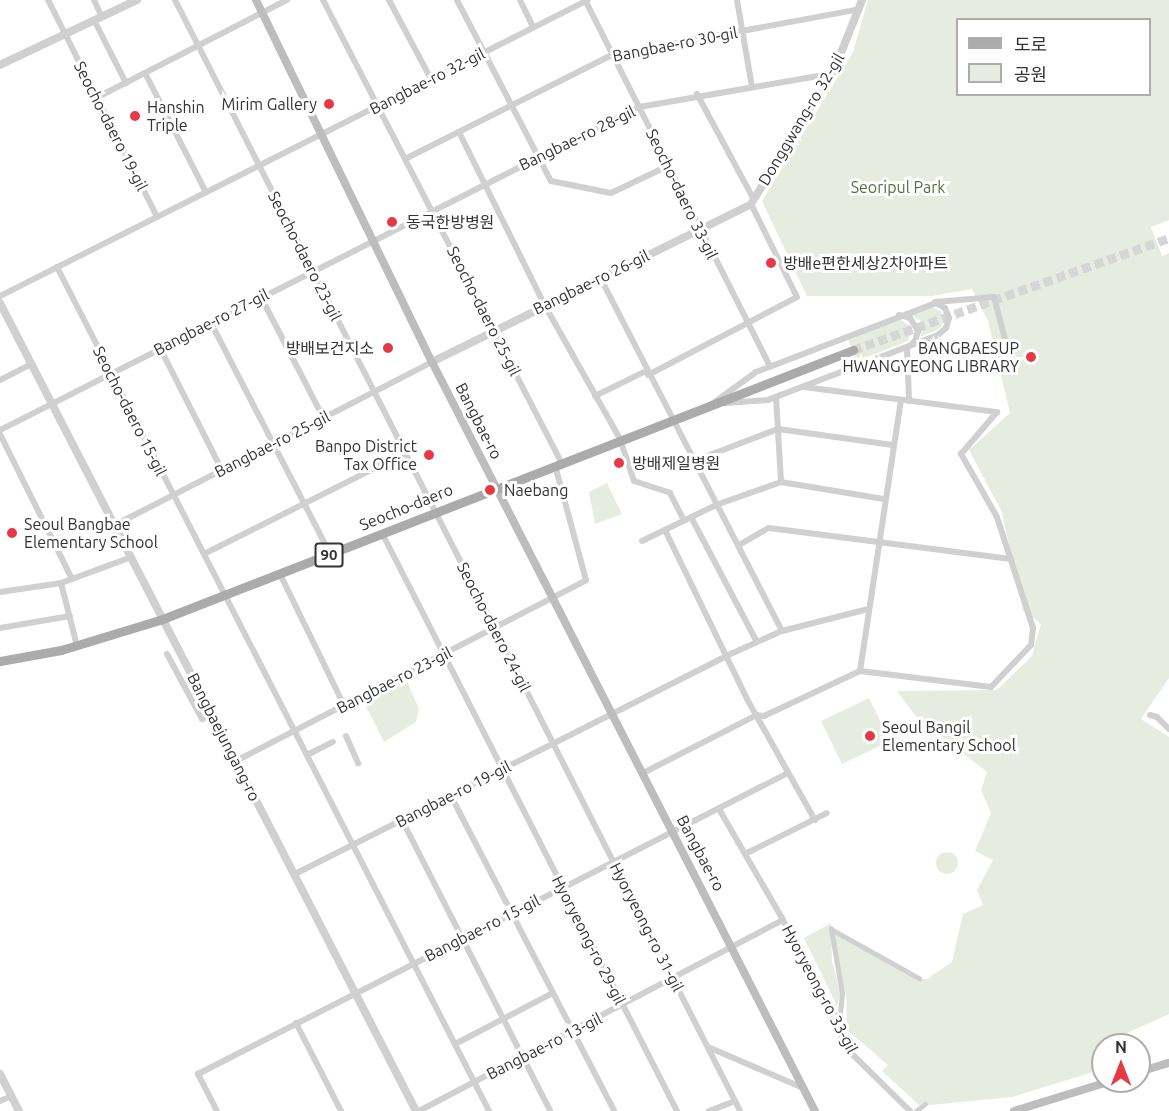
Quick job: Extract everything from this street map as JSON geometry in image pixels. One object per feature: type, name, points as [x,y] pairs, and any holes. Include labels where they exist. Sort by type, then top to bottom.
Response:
[{"type":"main road","name":"Bangbae-ro","points":[[256,0],[432,362],[551,599],[734,947],[816,1110]]},
{"type":"main road","name":"Seocho-daero","points":[[0,662],[77,646],[160,620],[496,486],[853,350]]},
{"type":"main road","points":[[1151,1068],[1169,1063]]},
{"type":"main road","points":[[1014,1111],[1091,1087]]},
{"type":"street","name":"Seocho-daero 19-gil","points":[[48,0],[157,217]]},
{"type":"street","points":[[94,0],[98,18],[126,83]]},
{"type":"street","points":[[0,65],[137,0]]},
{"type":"street","name":"Seocho-daero 23-gil","points":[[175,0],[435,511]]},
{"type":"street","points":[[96,98],[287,0]]},
{"type":"street","name":"Seocho-daero 25-gil","points":[[323,0],[494,330],[558,463],[586,579],[551,599]]},
{"type":"street","points":[[389,0],[431,79]]},
{"type":"street","points":[[458,0],[551,181],[611,193],[668,166]]},
{"type":"street","points":[[520,0],[533,27]]},
{"type":"street","name":"Bangbae-ro 32-gil","points":[[0,296],[586,0]]},
{"type":"street","name":"Seocho-daero 33-gil","points":[[586,0],[770,367]]},
{"type":"street","points":[[737,0],[752,87]]},
{"type":"street","name":"Donggwang-ro 32-gil","points":[[752,202],[831,74],[862,0]]},
{"type":"street","name":"Bangbae-ro 30-gil","points":[[405,159],[612,54],[860,9]]},
{"type":"street","points":[[145,73],[206,192]]},
{"type":"street","name":"Bangbae-ro 28-gil","points":[[372,240],[639,107],[697,94],[831,74]]},
{"type":"street","points":[[595,396],[747,324],[797,297],[697,94]]},
{"type":"street","points":[[459,132],[544,304],[620,439],[634,481],[670,493],[688,519],[757,642]]},
{"type":"street","name":"Bangbae-ro 26-gil","points":[[432,362],[752,202]]},
{"type":"street","name":"Bangbae-ro 27-gil","points":[[0,432],[372,240]]},
{"type":"street","name":"Seocho-daero 15-gil","points":[[57,267],[489,1111]]},
{"type":"street","points":[[600,277],[647,373],[782,631]]},
{"type":"street","points":[[261,297],[323,417]]},
{"type":"street","points":[[930,303],[994,297],[1013,370]]},
{"type":"street","name":"Bangbaejungang-ro","points":[[0,303],[160,620],[213,715],[417,1111]]},
{"type":"street","name":"Seocho-daero","points":[[930,303],[945,308],[949,318],[946,328],[907,348],[776,397],[712,404],[756,372],[930,303]]},
{"type":"street","points":[[895,317],[905,316],[916,326],[915,341],[907,348],[909,401]]},
{"type":"street","points":[[210,322],[330,554]]},
{"type":"street","points":[[160,348],[222,470]]},
{"type":"street","name":"Bangbae-ro 25-gil","points":[[113,526],[432,362]]},
{"type":"street","points":[[0,380],[31,364]]},
{"type":"street","points":[[643,773],[757,715],[764,716],[860,671],[991,687],[1031,645],[1033,628],[997,517],[961,454],[997,412],[803,387]]},
{"type":"street","points":[[776,397],[781,483]]},
{"type":"street","points":[[860,671],[884,499],[901,400]]},
{"type":"street","points":[[694,461],[778,429],[893,445]]},
{"type":"street","points":[[0,432],[72,579]]},
{"type":"street","points":[[204,554],[405,453]]},
{"type":"street","points":[[642,541],[716,505],[781,483],[884,499]]},
{"type":"street","name":"Seocho-daero 24-gil","points":[[435,511],[553,743]]},
{"type":"street","points":[[739,545],[769,528],[1011,559]]},
{"type":"street","points":[[665,530],[726,656],[815,820]]},
{"type":"street","name":"Hyoryeong-ro 29-gil","points":[[382,532],[442,656],[677,1111]]},
{"type":"street","points":[[0,592],[62,583],[129,558]]},
{"type":"street","points":[[280,574],[344,705]]},
{"type":"street","points":[[62,583],[77,646]]},
{"type":"street","name":"Bangbae-ro 23-gil","points":[[236,760],[551,599]]},
{"type":"street","name":"Bangbae-ro 19-gil","points":[[295,874],[726,656],[782,631],[868,609]]},
{"type":"street","points":[[0,628],[70,616]]},
{"type":"street","points":[[167,654],[202,719],[213,715]]},
{"type":"street","points":[[1150,715],[1157,717],[1169,729]]},
{"type":"street","points":[[346,736],[358,763]]},
{"type":"street","points":[[307,754],[333,742]]},
{"type":"street","name":"Hyoryeong-ro 31-gil","points":[[553,743],[740,1111]]},
{"type":"street","name":"Bangbae-ro 15-gil","points":[[217,1111],[198,1074],[613,860],[788,774]]},
{"type":"street","points":[[451,796],[614,1111]]},
{"type":"street","name":"Hyoryeong-ro 33-gil","points":[[719,809],[783,920],[850,1052],[910,1111]]},
{"type":"street","points":[[747,854],[827,813]]},
{"type":"street","points":[[402,820],[550,1111]]},
{"type":"street","points":[[734,947],[783,920]]},
{"type":"street","points":[[832,1017],[840,1013],[842,993],[831,929],[919,978]]},
{"type":"street","name":"Bangbae-ro 13-gil","points":[[417,1111],[734,947]]},
{"type":"street","points":[[454,1044],[553,993]]},
{"type":"street","points":[[296,1023],[341,1111]]},
{"type":"street","points":[[707,1047],[804,1088]]},
{"type":"street","points":[[0,1074],[19,1111]]},
{"type":"street","points":[[0,1101],[11,1096]]},
{"type":"street","points":[[709,1111],[735,1101]]},
{"type":"street","points":[[916,1111],[925,1104]]},
{"type":"green space","name":"Seoripul Park","points":[[868,0],[1169,0],[1169,220],[1151,227],[1162,256],[1169,253],[1169,678],[1141,719],[1169,737],[1169,1014],[1127,1033],[1091,1033],[1091,1073],[1012,1097],[920,1106],[882,1071],[888,1065],[847,1030],[846,993],[835,963],[833,933],[916,979],[927,979],[952,962],[963,914],[983,905],[977,890],[993,860],[975,851],[991,813],[981,790],[987,772],[915,715],[897,691],[997,690],[1032,656],[1041,624],[1023,610],[1002,512],[969,450],[1010,413],[988,321],[972,289],[932,296],[807,296],[762,201],[853,52]]},
{"type":"green space","points":[[931,307],[941,311],[944,322],[939,329],[920,337],[924,323],[911,315]]},
{"type":"green space","points":[[899,319],[912,327],[908,341],[857,361],[848,339]]},
{"type":"green space","points":[[607,483],[622,514],[595,524],[589,492]]},
{"type":"green space","points":[[406,679],[419,709],[416,722],[384,742],[363,700]]},
{"type":"green space","points":[[869,698],[890,741],[842,764],[821,721]]},
{"type":"green space","points":[[947,852],[955,855],[958,863],[955,871],[947,874],[939,871],[936,863],[939,855]]},
{"type":"green space","points":[[831,923],[832,962],[841,993],[837,1006],[804,938]]},
{"type":"tunnel","points":[[853,350],[1169,238]]},
{"type":"place","name":"Mirim Gallery","points":[[329,104]]},
{"type":"place","name":"Hanshin Triple","points":[[135,116]]},
{"type":"place","name":"동국한방병원","points":[[392,222]]},
{"type":"place","name":"방배e편한세상2차아파트","points":[[771,263]]},
{"type":"place","name":"방배보건지소","points":[[388,348]]},
{"type":"place","name":"BANGBAESUP HWANGYEONG LIBRARY","points":[[1031,357]]},
{"type":"place","name":"Banpo District Tax Office","points":[[429,455]]},
{"type":"place","name":"방배제일병원","points":[[619,463]]},
{"type":"place","name":"Naebang","points":[[490,490]]},
{"type":"place","name":"Seoul Bangbae Elementary School","points":[[12,533]]},
{"type":"place","name":"Seoul Bangil Elementary School","points":[[870,736]]}]
